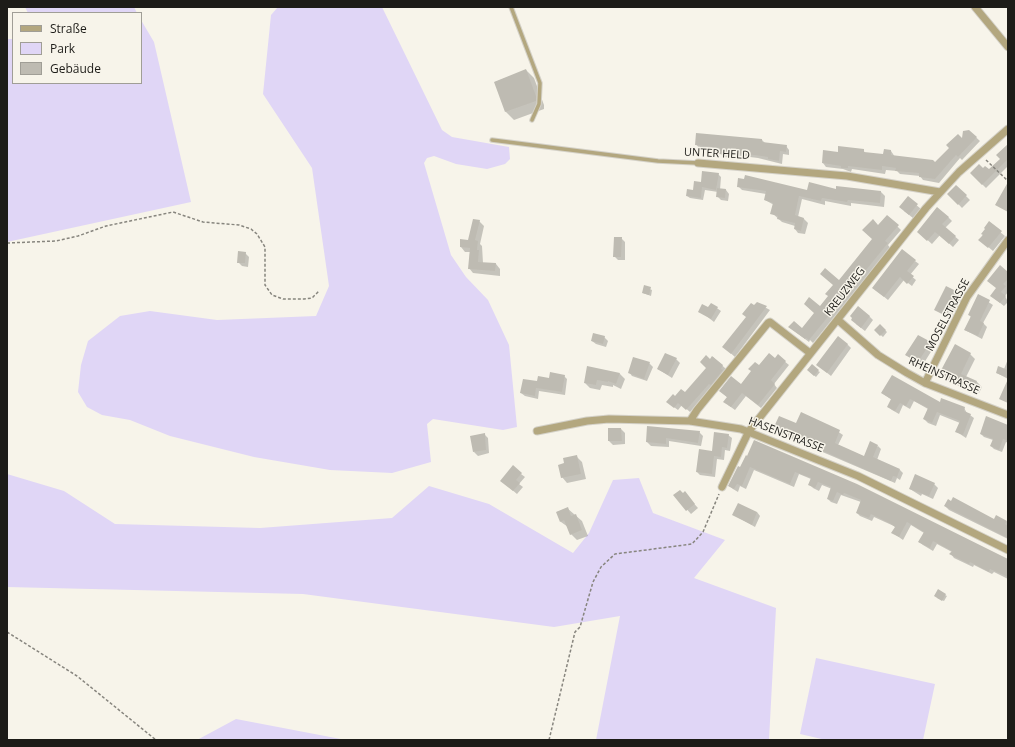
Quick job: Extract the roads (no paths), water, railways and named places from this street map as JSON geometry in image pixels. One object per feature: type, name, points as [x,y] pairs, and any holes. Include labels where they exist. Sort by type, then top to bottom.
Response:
[{"type":"street","points":[[975,7],[1008,47]]},
{"type":"street","name":"KREUZWEG","points":[[722,486],[749,431],[810,353],[940,192],[978,153],[1008,129]]},
{"type":"street","name":"UNTER HELD","points":[[698,163],[847,176],[940,192]]},
{"type":"street","name":"MOSELSTRASSE","points":[[925,383],[967,297],[1008,240]]},
{"type":"street","name":"RHEINSTRASSE","points":[[838,320],[878,355],[925,383],[1008,415]]},
{"type":"street","points":[[690,421],[713,389],[768,323],[770,322],[810,353]]},
{"type":"street","name":"HASENSTRASSE","points":[[537,431],[587,421],[609,419],[690,421],[749,431],[858,476],[1008,550]]},
{"type":"lane","points":[[511,7],[540,83],[539,104],[532,120]]},
{"type":"lane","name":"UNTER HELD","points":[[492,140],[658,161],[698,163]]}]
